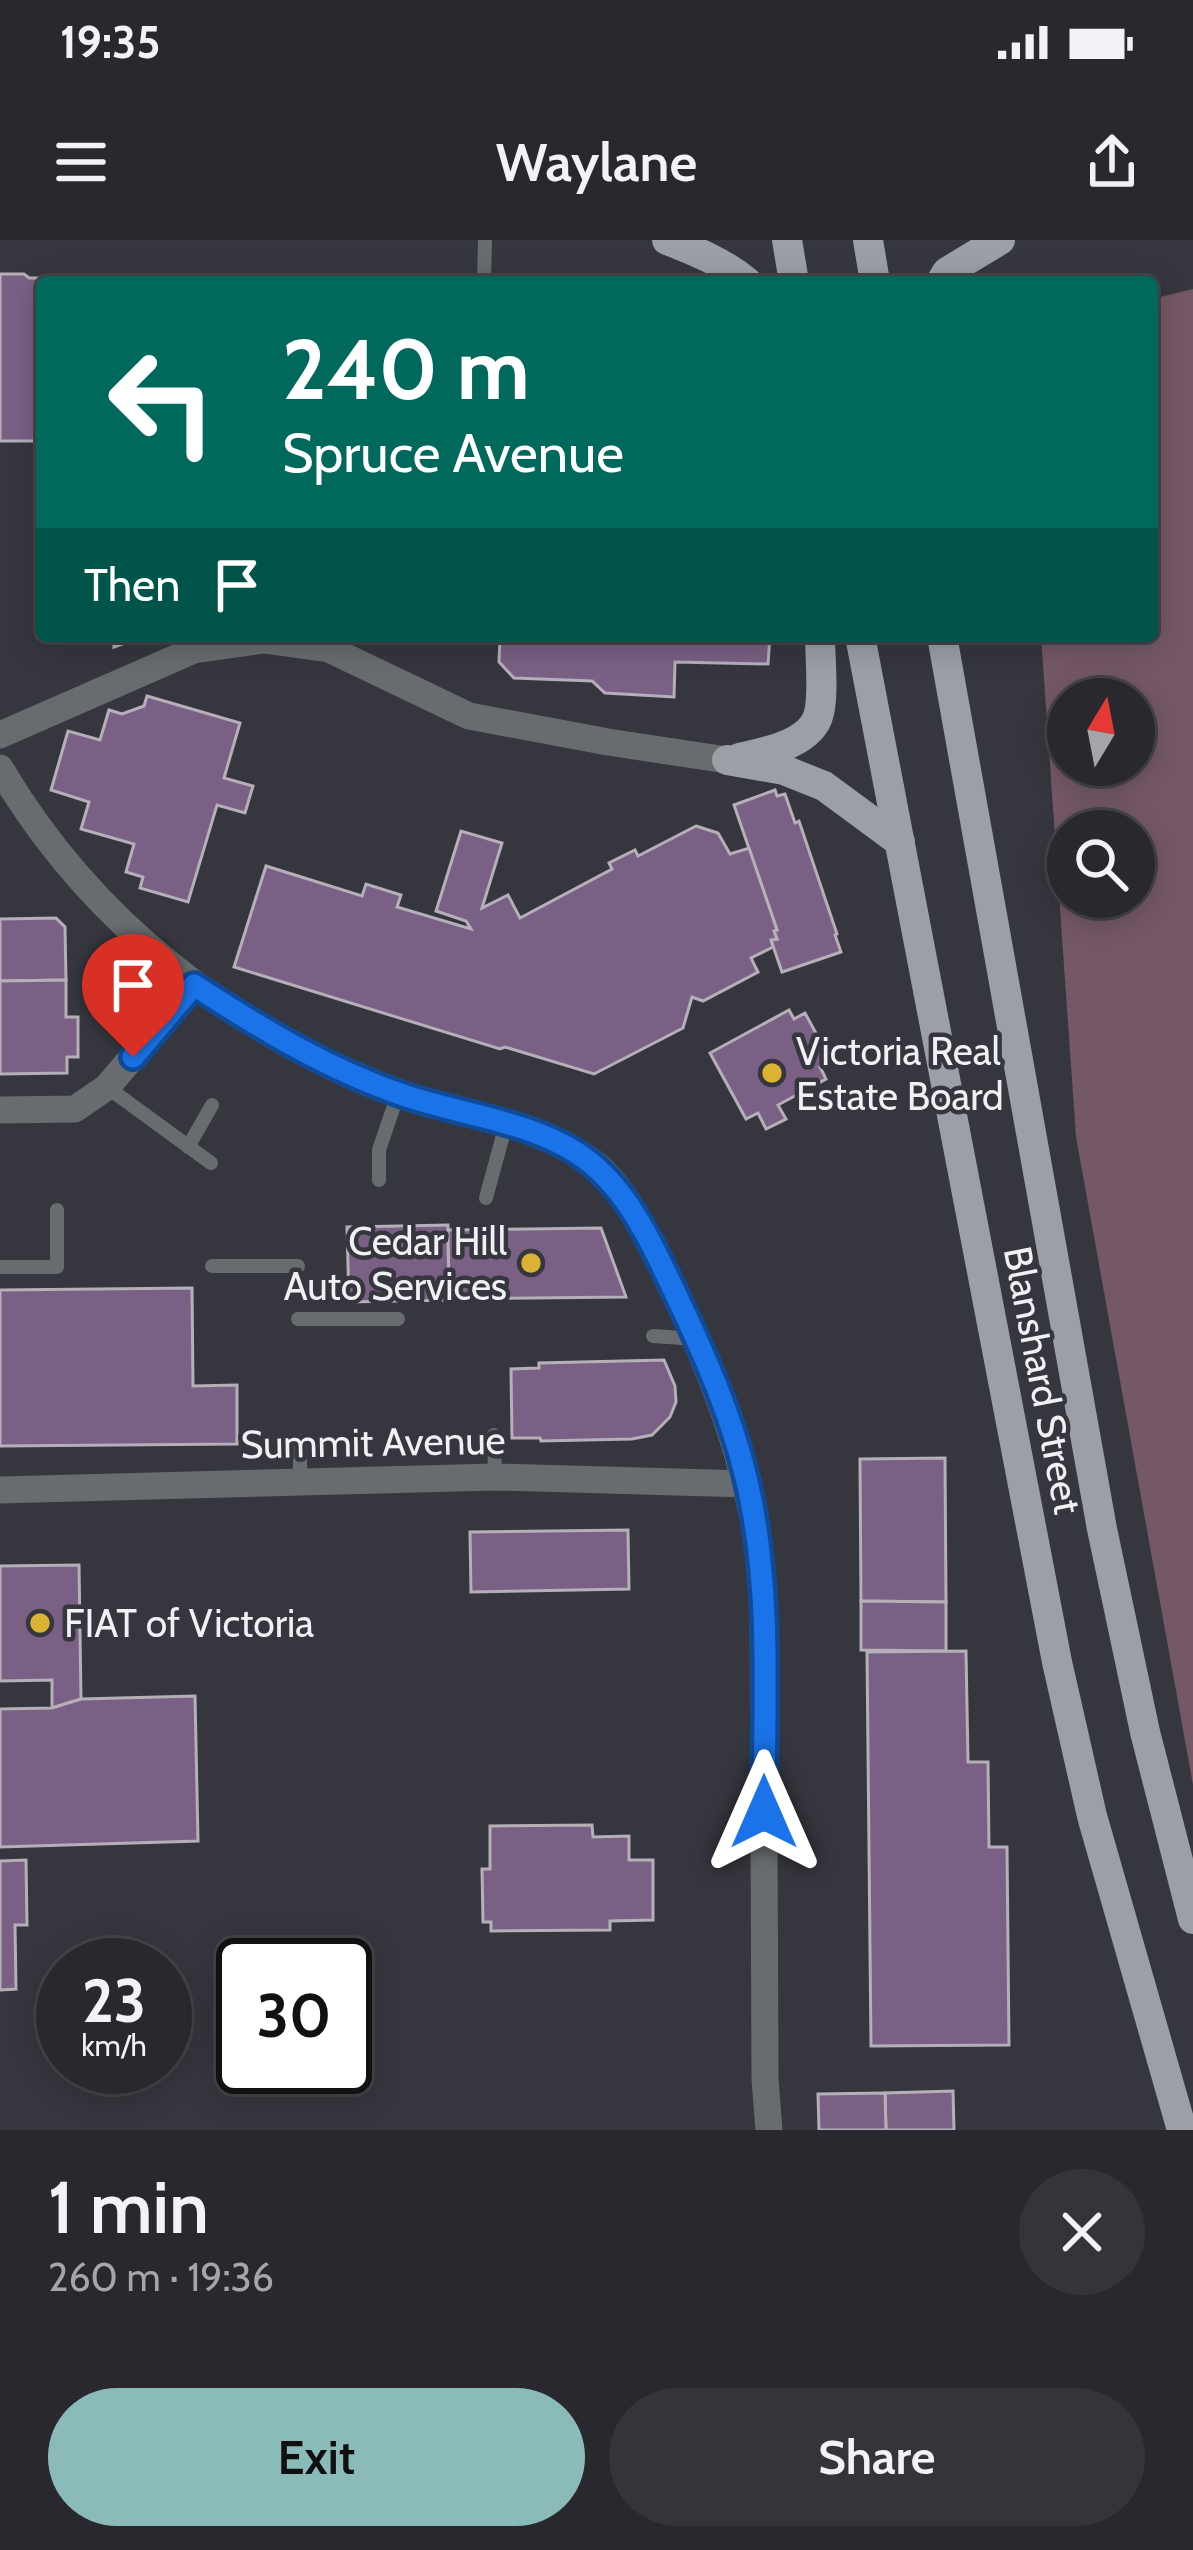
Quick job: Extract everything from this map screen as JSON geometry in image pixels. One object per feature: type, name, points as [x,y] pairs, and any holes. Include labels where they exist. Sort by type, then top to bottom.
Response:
[{"type":"main road","points":[[667,240],[699,252],[739,276]]},
{"type":"main road","points":[[787,240],[793,276]]},
{"type":"main road","points":[[868,240],[874,276]]},
{"type":"main road","points":[[945,276],[1000,240]]},
{"type":"main road","points":[[727,760],[770,751],[803,736],[819,717],[820,642]]},
{"type":"main road","name":"Blanshard Street","points":[[861,642],[1057,1662],[1092,1816],[1182,2130]]},
{"type":"main road","name":"Blanshard Street","points":[[943,642],[1098,1507],[1145,1732],[1193,1919]]},
{"type":"main road","points":[[727,760],[784,770],[824,786],[900,842]]},
{"type":"street","points":[[0,736],[194,650],[250,642]]},
{"type":"street","points":[[277,642],[329,650],[469,716],[727,760]]},
{"type":"street","points":[[0,768],[27,814],[110,912],[194,985],[312,1058],[398,1094],[566,1146],[602,1170],[641,1222],[697,1339],[728,1419],[748,1484],[760,1550],[764,2056],[769,2130]]},
{"type":"street","points":[[0,1110],[75,1109],[107,1087],[194,985]]},
{"type":"street","name":"Summit Avenue","points":[[0,1490],[495,1477],[748,1484]]},
{"type":"lane","points":[[484,240],[484,276]]},
{"type":"lane","points":[[107,1087],[211,1163]]},
{"type":"lane","points":[[379,1180],[379,1150],[398,1094]]},
{"type":"lane","points":[[188,1147],[212,1105]]},
{"type":"lane","points":[[487,1198],[506,1124]]},
{"type":"lane","points":[[0,1268],[57,1267],[57,1210]]},
{"type":"lane","points":[[212,1266],[298,1266]]},
{"type":"lane","points":[[298,1319],[398,1319]]},
{"type":"lane","points":[[653,1336],[697,1339]]},
{"type":"lane","points":[[494,1436],[495,1477]]},
{"type":"lane","points":[[299,1441],[300,1481]]},
{"type":"shaded area","points":[[1193,289],[1193,1785],[1076,1137],[1061,918],[1155,918],[1155,810],[1053,810],[1051,786],[1155,786],[1155,678],[1047,678],[1047,722],[1041,642],[1158,642],[1158,298]]},
{"type":"building","points":[[0,274],[24,274],[36,278],[36,441],[0,441]]},
{"type":"building","points":[[500,642],[770,642],[768,664],[675,662],[674,697],[605,693],[592,681],[514,678],[499,662]]},
{"type":"building","points":[[147,696],[240,723],[224,778],[253,786],[245,813],[217,805],[188,902],[140,888],[143,877],[126,872],[134,844],[81,829],[89,802],[51,790],[68,731],[100,740],[109,710],[122,714],[144,706]]},
{"type":"building","points":[[775,790],[777,796],[785,794],[795,823],[799,821],[841,952],[782,972],[771,940],[777,939],[777,930],[734,805]]},
{"type":"building","points":[[696,826],[718,833],[730,854],[749,848],[777,939],[771,940],[773,947],[751,958],[758,972],[703,1001],[692,997],[683,1028],[594,1074],[234,967],[266,866],[362,896],[366,884],[401,895],[397,907],[471,929],[466,921],[436,911],[461,831],[502,843],[482,908],[508,895],[520,918],[612,869],[609,863],[635,850],[638,856]]},
{"type":"building","points":[[56,918],[65,927],[66,980],[0,981],[0,919]]},
{"type":"building","points":[[66,980],[66,1017],[78,1017],[78,1057],[67,1057],[67,1073],[0,1074],[0,981]]},
{"type":"building","name":"Victoria Real Estate Board","points":[[789,1010],[794,1019],[805,1013],[831,1061],[820,1067],[826,1079],[778,1105],[786,1119],[766,1129],[758,1113],[746,1119],[710,1053]]},
{"type":"building","points":[[448,1225],[449,1300],[349,1302],[347,1227]]},
{"type":"building","name":"Cedar Hill Auto Services","points":[[601,1228],[626,1297],[449,1299],[448,1230]]},
{"type":"building","points":[[192,1288],[193,1386],[237,1385],[237,1444],[0,1446],[0,1290]]},
{"type":"building","points":[[664,1360],[676,1402],[670,1417],[652,1435],[541,1441],[512,1438],[511,1369],[539,1368],[539,1363]]},
{"type":"building","points":[[945,1458],[946,1602],[861,1601],[860,1459]]},
{"type":"building","points":[[628,1530],[629,1589],[471,1592],[470,1532]]},
{"type":"building","name":"FIAT of Victoria","points":[[79,1565],[81,1699],[52,1708],[52,1680],[0,1681],[0,1566]]},
{"type":"building","points":[[861,1601],[946,1602],[946,1651],[861,1650]]},
{"type":"building","points":[[966,1651],[968,1762],[988,1762],[989,1847],[1007,1847],[1009,2045],[871,2046],[867,1652]]},
{"type":"building","points":[[195,1696],[198,1841],[0,1847],[0,1709],[52,1708],[81,1699]]},
{"type":"building","points":[[592,1825],[593,1837],[629,1836],[629,1860],[653,1860],[653,1920],[610,1921],[610,1930],[491,1931],[491,1922],[483,1922],[482,1869],[490,1869],[490,1826]]},
{"type":"building","points":[[26,1860],[27,1925],[15,1925],[16,1989],[0,1990],[0,1861]]},
{"type":"building","points":[[953,2091],[954,2130],[886,2130],[885,2093]]},
{"type":"building","points":[[885,2093],[886,2130],[819,2130],[818,2094]]},
{"type":"place","name":"Victoria Real Estate Board","points":[[772,1073]]},
{"type":"place","name":"Cedar Hill Auto Services","points":[[531,1263]]},
{"type":"place","name":"FIAT of Victoria","points":[[40,1623]]},
{"type":"route","points":[[133,1057],[194,985],[312,1058],[398,1094],[566,1146],[602,1170],[641,1222],[697,1339],[748,1484],[763,1590],[764,1812]]}]
